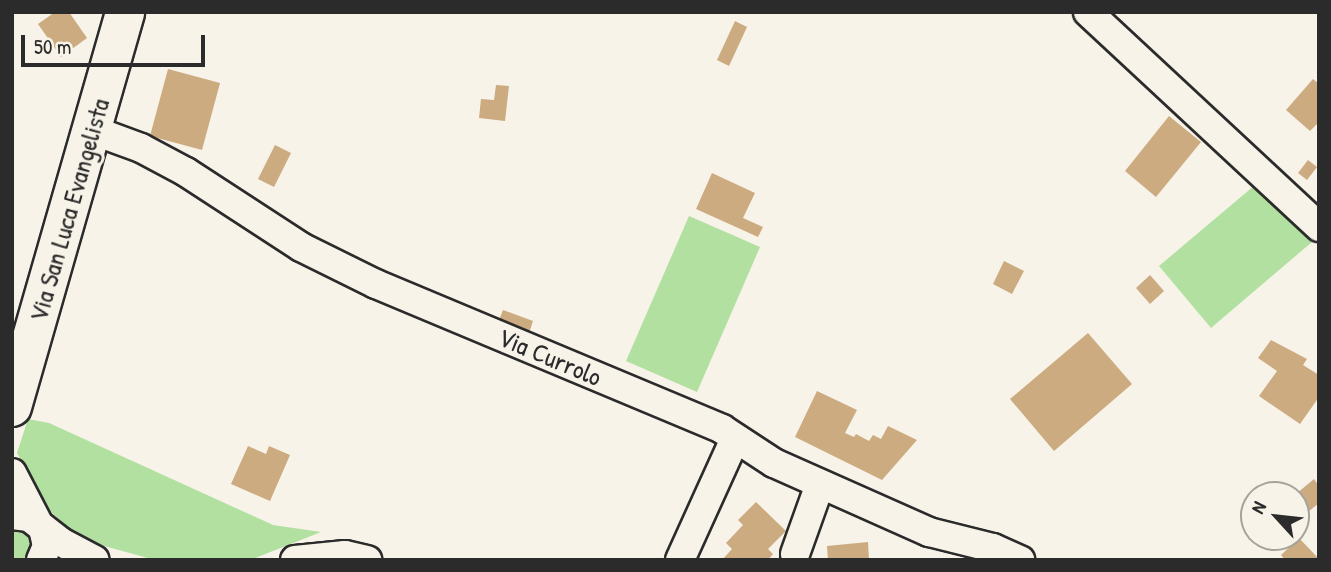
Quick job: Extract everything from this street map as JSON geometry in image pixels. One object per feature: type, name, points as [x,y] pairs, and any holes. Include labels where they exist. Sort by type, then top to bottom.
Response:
[{"type":"main road","name":"Via San Luca Evangelista","points":[[12,407],[125,12]]},
{"type":"street","points":[[1088,12],[1319,227]]},
{"type":"street","name":"Via Currolo","points":[[92,130],[141,148],[186,172],[301,247],[376,284],[722,429],[774,463],[929,532],[993,548],[1020,560]]},
{"type":"street","points":[[680,560],[735,439]]},
{"type":"street","points":[[12,472],[31,522],[47,546],[41,560]]},
{"type":"street","points":[[795,554],[820,484]]},
{"type":"street","points":[[31,522],[95,560]]},
{"type":"street","points":[[295,560],[322,555],[345,555],[368,560]]},
{"type":"green space","points":[[1261,180],[1312,242],[1211,328],[1159,266]]},
{"type":"green space","points":[[689,216],[760,247],[697,392],[626,361]]},
{"type":"green space","points":[[28,419],[49,423],[273,525],[321,532],[250,560],[155,560],[97,544],[74,533],[50,511],[35,487],[17,453]]},
{"type":"green space","points":[[12,524],[36,536],[29,560],[12,560]]},
{"type":"building","points":[[55,12],[69,12],[87,38],[61,57],[38,24]]},
{"type":"building","points":[[735,21],[747,27],[729,66],[717,60]]},
{"type":"building","points":[[168,69],[220,83],[202,150],[150,136]]},
{"type":"building","points":[[1313,79],[1319,84],[1319,122],[1310,131],[1286,110]]},
{"type":"building","points":[[496,85],[509,86],[505,121],[479,118],[481,99],[494,100]]},
{"type":"building","points":[[1169,116],[1201,142],[1156,197],[1125,171]]},
{"type":"building","points":[[275,145],[291,153],[274,187],[258,179]]},
{"type":"building","points":[[1308,160],[1317,167],[1307,180],[1298,173]]},
{"type":"building","points":[[712,173],[755,193],[743,218],[763,227],[758,237],[696,209]]},
{"type":"building","points":[[1004,261],[1024,271],[1012,294],[993,284]]},
{"type":"building","points":[[1150,275],[1164,291],[1150,304],[1136,288]]},
{"type":"building","points":[[503,310],[533,321],[527,339],[496,328]]},
{"type":"building","points":[[1088,333],[1132,384],[1054,451],[1010,399]]},
{"type":"building","points":[[1271,340],[1307,359],[1303,365],[1319,375],[1319,397],[1300,424],[1259,396],[1277,371],[1258,358]]},
{"type":"building","points":[[817,391],[857,410],[845,433],[854,437],[856,434],[869,441],[873,435],[881,439],[888,426],[917,440],[882,480],[795,437]]},
{"type":"building","points":[[248,446],[266,454],[269,446],[290,455],[270,501],[231,484]]},
{"type":"building","points":[[1314,479],[1319,486],[1319,503],[1310,510],[1310,482]]},
{"type":"building","points":[[756,502],[786,531],[768,549],[773,554],[768,560],[722,560],[732,549],[726,543],[743,525],[738,520]]},
{"type":"building","points":[[868,542],[869,560],[828,560],[827,546]]},
{"type":"building","points":[[1310,550],[1319,560],[1285,560],[1281,555],[1285,551]]}]
